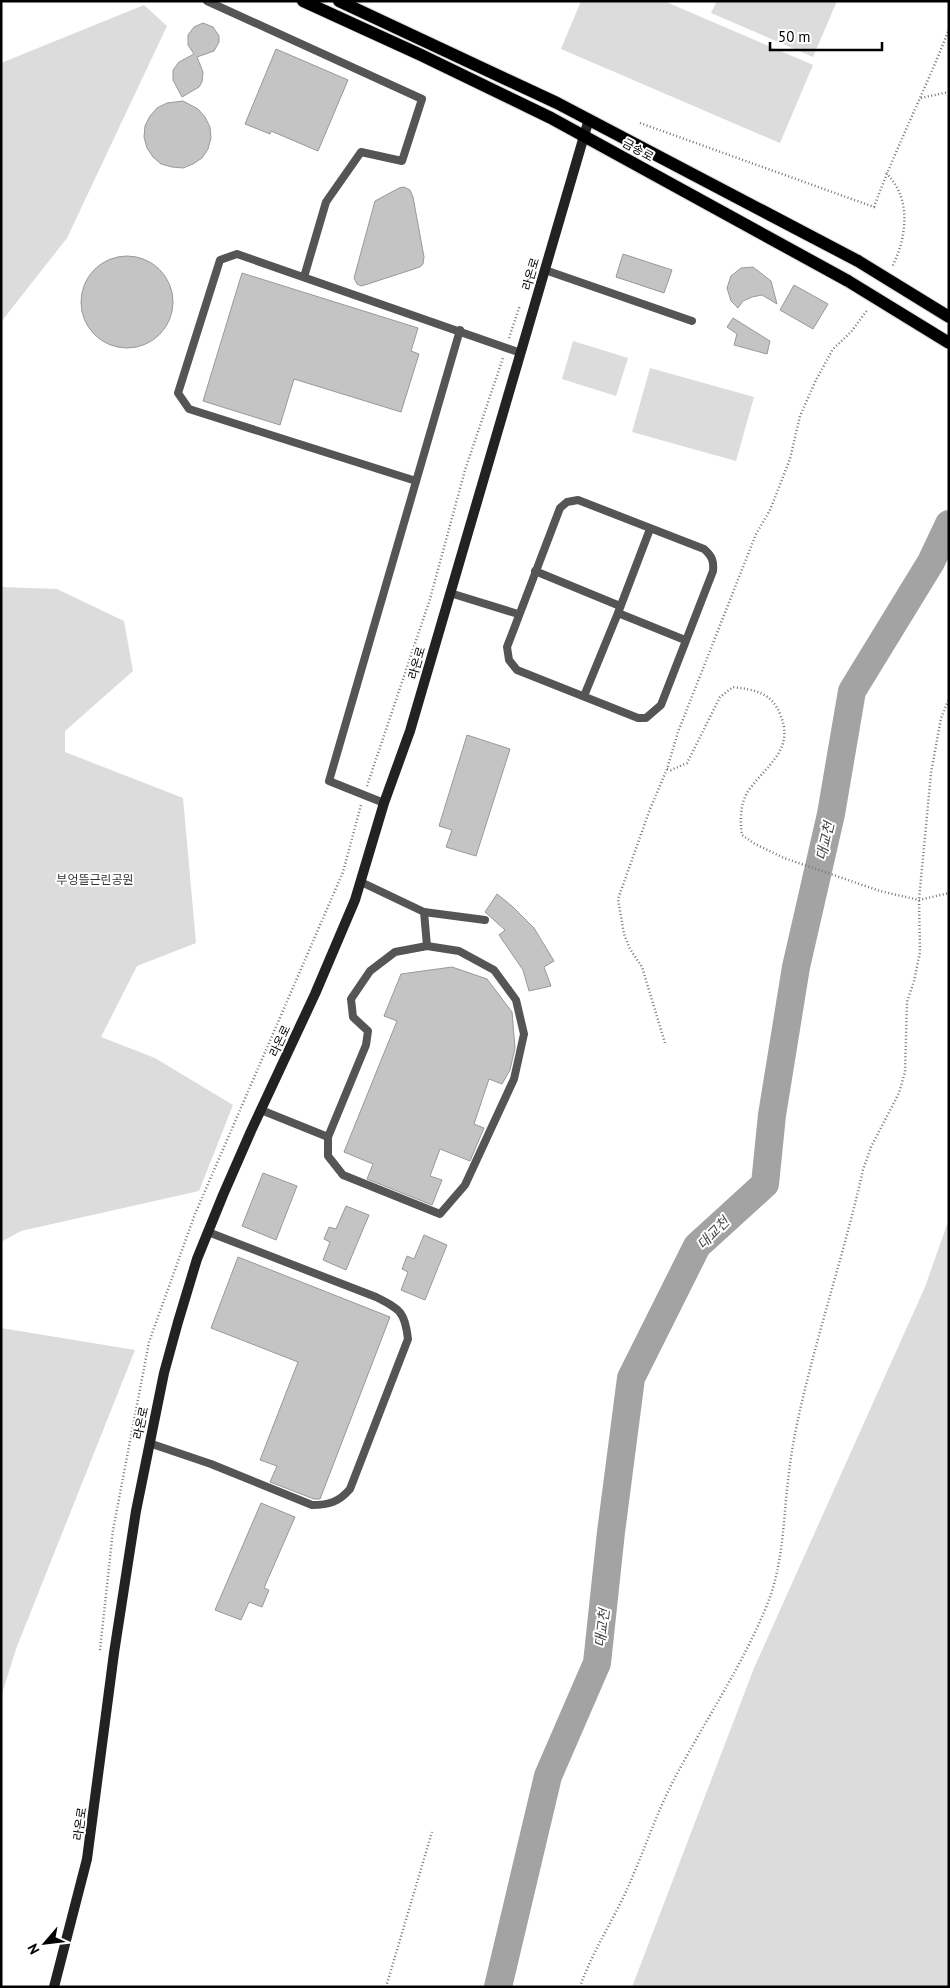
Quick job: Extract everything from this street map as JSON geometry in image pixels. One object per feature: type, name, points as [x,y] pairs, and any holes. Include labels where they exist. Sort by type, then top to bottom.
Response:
[{"type":"main road","name":"금송로","points":[[303,1],[421,55],[551,118],[848,281],[949,343]]},
{"type":"main road","name":"금송로","points":[[339,1],[557,102],[858,261],[949,317]]},
{"type":"main road","name":"라온로","points":[[54,1987],[88,1859],[114,1653],[134,1520],[164,1373],[178,1322],[197,1259],[208,1232],[261,1110],[315,994],[361,882],[384,803],[410,731],[589,119]]},
{"type":"lane","points":[[207,1],[422,99],[402,161],[361,152],[326,202],[304,277]]},
{"type":"lane","points":[[416,481],[189,409],[178,392],[220,260],[237,254],[460,330],[521,353]]},
{"type":"lane","points":[[545,270],[692,321]]},
{"type":"lane","points":[[384,803],[329,781],[460,330]]},
{"type":"lane","points":[[578,500],[650,529],[704,549],[710,554],[714,562],[713,571],[661,705],[646,718],[638,718],[517,670],[508,660],[506,647],[560,508],[567,502],[578,500]]},
{"type":"lane","points":[[584,696],[650,529]]},
{"type":"lane","points":[[535,571],[685,640]]},
{"type":"lane","points":[[450,593],[518,614]]},
{"type":"lane","points":[[361,882],[424,912],[485,920]]},
{"type":"lane","points":[[424,912],[428,946]]},
{"type":"lane","points":[[428,946],[459,951],[494,970],[516,1000],[524,1034],[514,1079],[465,1186],[440,1214],[343,1175],[328,1156],[328,1137],[366,1045],[368,1032],[353,1017],[351,999],[370,971],[395,952],[428,946]]},
{"type":"lane","points":[[261,1110],[328,1137]]},
{"type":"lane","points":[[149,1443],[211,1464],[312,1505],[328,1505],[342,1498],[350,1489],[408,1339],[406,1322],[396,1307],[208,1232]]},
{"type":"path","points":[[640,123],[874,207],[886,173],[921,98],[949,29]]},
{"type":"path","points":[[921,98],[949,92]]},
{"type":"path","points":[[886,173],[893,180],[904,202],[904,228],[900,251],[891,270]]},
{"type":"path","points":[[100,1657],[113,1530],[149,1342],[194,1214],[343,872],[364,795],[430,599],[465,470],[520,304]]},
{"type":"path","points":[[665,1043],[642,967],[630,949],[624,934],[618,899],[650,809],[667,769],[678,732],[756,534],[770,510],[790,458],[800,416],[833,350],[864,316],[868,308]]},
{"type":"path","points":[[667,769],[671,770],[687,763],[720,696],[733,687],[755,691],[775,703],[785,727],[784,742],[776,758],[747,793],[739,819],[742,835],[755,844],[784,858],[871,888],[919,900],[949,893]]},
{"type":"path","points":[[580,1987],[593,1954],[624,1895],[656,1816],[690,1749],[737,1670],[766,1607],[776,1579],[782,1546],[788,1479],[797,1425],[811,1363],[863,1170],[871,1147],[899,1093],[905,1072],[907,1002],[914,982],[920,952],[919,900],[931,773],[941,718],[949,699]]},
{"type":"path","points":[[386,1987],[432,1832]]},
{"type":"green space","points":[[581,1],[664,1],[813,65],[780,143],[561,49]]},
{"type":"green space","points":[[717,1],[837,1],[813,57],[711,13]]},
{"type":"green space","points":[[144,5],[167,26],[67,238],[1,322],[1,63]]},
{"type":"green space","points":[[573,341],[628,358],[616,396],[562,379]]},
{"type":"green space","points":[[650,368],[754,397],[736,461],[632,432]]},
{"type":"green space","name":"부엉뜰근린공원","points":[[1,587],[57,589],[124,621],[133,671],[65,731],[65,752],[183,798],[196,943],[137,966],[101,1037],[155,1058],[233,1105],[199,1191],[21,1231],[1,1242]]},
{"type":"green space","points":[[949,1219],[949,1987],[632,1987],[754,1668],[925,1287]]},
{"type":"green space","points":[[1,1328],[135,1350],[16,1649],[1,1697]]},
{"type":"building","points":[[203,23],[213,27],[219,36],[219,42],[214,51],[197,57],[203,72],[202,82],[199,87],[182,97],[173,80],[173,70],[179,62],[194,54],[188,45],[188,35],[194,27]]},
{"type":"building","points":[[276,49],[348,80],[318,151],[271,131],[270,134],[245,124]]},
{"type":"building","points":[[183,101],[198,109],[205,117],[210,127],[211,138],[208,149],[202,158],[183,168],[161,164],[147,148],[144,137],[145,126],[157,108],[167,103]]},
{"type":"building","points":[[404,187],[410,190],[413,197],[424,257],[423,264],[420,267],[361,286],[357,284],[354,278],[375,201]]},
{"type":"building","points":[[623,254],[672,270],[664,293],[616,277]]},
{"type":"building","points":[[127,256],[145,259],[160,269],[170,284],[173,302],[170,320],[160,335],[145,345],[127,348],[109,345],[94,335],[84,320],[81,302],[84,284],[94,269],[109,259]]},
{"type":"building","points":[[753,267],[771,281],[777,304],[762,295],[743,301],[738,308],[731,301],[727,288],[731,276],[741,268]]},
{"type":"building","points":[[242,273],[418,328],[411,351],[419,354],[401,412],[294,379],[280,425],[203,401]]},
{"type":"building","points":[[794,285],[828,304],[813,329],[780,310]]},
{"type":"building","points":[[733,318],[770,341],[767,354],[734,345],[737,334],[727,327]]},
{"type":"building","points":[[467,735],[510,749],[476,856],[446,847],[452,830],[439,826]]},
{"type":"building","points":[[497,894],[534,928],[554,961],[544,967],[551,986],[529,991],[523,970],[499,935],[505,930],[485,912]]},
{"type":"building","points":[[452,967],[487,979],[512,1012],[515,1048],[510,1070],[502,1084],[489,1079],[474,1124],[484,1128],[470,1161],[440,1149],[430,1176],[442,1180],[432,1205],[367,1179],[373,1164],[344,1152],[397,1021],[384,1016],[401,974]]},
{"type":"building","points":[[263,1173],[297,1186],[276,1240],[242,1226]]},
{"type":"building","points":[[346,1206],[369,1215],[346,1270],[323,1260],[330,1242],[324,1239],[329,1227],[336,1229]]},
{"type":"building","points":[[424,1235],[447,1245],[425,1300],[401,1290],[408,1272],[402,1269],[407,1256],[414,1259]]},
{"type":"building","points":[[238,1257],[390,1317],[320,1499],[314,1499],[270,1482],[277,1466],[260,1460],[298,1362],[211,1328]]},
{"type":"building","points":[[261,1503],[295,1517],[264,1588],[269,1590],[262,1607],[249,1602],[241,1620],[215,1610]]},
{"type":"waterway","name":"대교천","points":[[498,1987],[548,1776],[597,1663],[611,1532],[631,1378],[697,1246],[765,1184],[772,1115],[796,967],[831,814],[852,691],[931,562],[949,524]]}]
